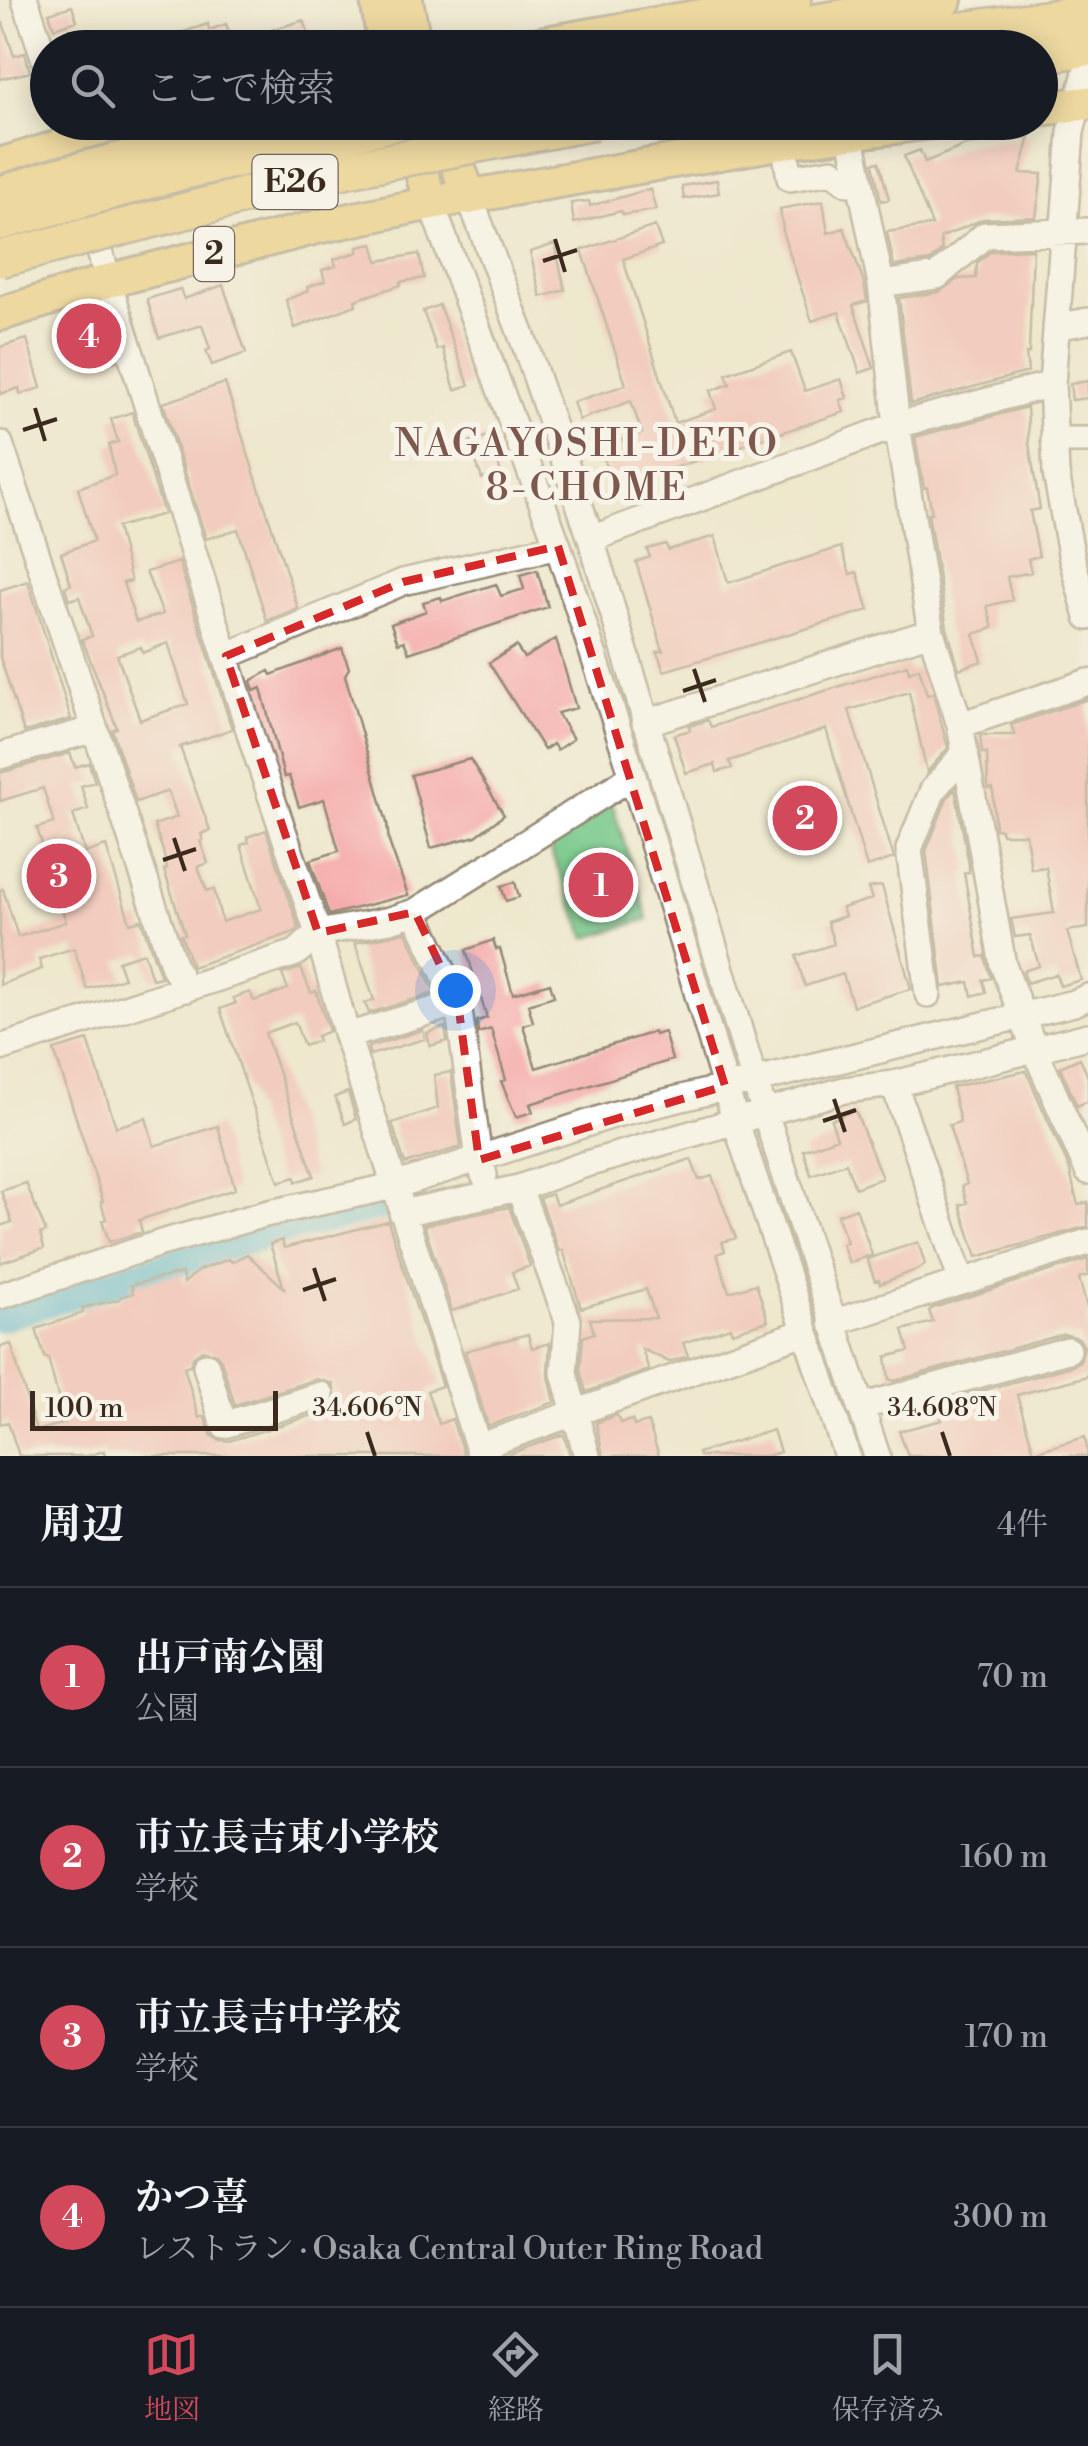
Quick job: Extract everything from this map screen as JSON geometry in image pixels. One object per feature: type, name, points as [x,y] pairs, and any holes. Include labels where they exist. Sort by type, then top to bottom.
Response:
[{"type":"highway","points":[[962,30],[1088,13]]},
{"type":"highway","points":[[1058,52],[1088,48]]},
{"type":"highway","name":"E26","points":[[0,222],[177,173],[341,140]]},
{"type":"highway","name":"E26","points":[[0,260],[348,170],[502,140]]},
{"type":"main road","points":[[377,0],[383,30]]},
{"type":"main road","points":[[406,0],[412,30]]},
{"type":"main road","points":[[621,30],[794,0]]},
{"type":"main road","points":[[758,30],[944,0]]},
{"type":"main road","points":[[0,165],[53,140]]},
{"type":"main road","points":[[0,193],[198,140]]},
{"type":"main road","points":[[409,140],[431,204]]},
{"type":"main road","points":[[448,140],[470,198]]},
{"type":"main road","name":"2","points":[[0,314],[108,281],[318,227],[798,140]]},
{"type":"street","points":[[25,0],[35,30]]},
{"type":"street","points":[[1088,64],[1082,104],[1071,132],[1075,232],[1056,327],[1052,384],[1056,473],[1088,617]]},
{"type":"street","points":[[70,140],[108,281],[318,933],[479,1452],[575,1412],[804,1332]]},
{"type":"street","points":[[420,140],[449,165],[470,198],[526,347],[592,539],[754,1080],[876,1456]]},
{"type":"street","points":[[832,172],[837,140]]},
{"type":"street","points":[[841,140],[860,181],[881,284],[930,632],[960,725],[1003,965],[1020,1015],[1088,1171]]},
{"type":"street","points":[[784,142],[790,178],[832,172],[848,183],[860,181]]},
{"type":"street","points":[[431,204],[558,546],[633,776],[736,1123],[847,1456]]},
{"type":"street","points":[[881,284],[937,276],[985,235],[1075,232]]},
{"type":"street","points":[[1056,327],[1088,322]]},
{"type":"street","points":[[592,539],[898,424],[1052,384]]},
{"type":"street","points":[[1054,440],[1088,440]]},
{"type":"street","points":[[0,444],[174,967],[186,989]]},
{"type":"street","points":[[226,656],[403,582],[558,546]]},
{"type":"street","points":[[645,723],[930,632]]},
{"type":"street","points":[[960,725],[1088,682]]},
{"type":"street","points":[[0,756],[95,729]]},
{"type":"street","points":[[928,994],[908,849],[934,790],[964,752]]},
{"type":"street","points":[[0,1048],[296,954],[318,933],[415,912],[633,776]]},
{"type":"street","points":[[415,912],[458,1003],[480,1160],[491,1194]]},
{"type":"street","points":[[0,1296],[248,1219],[394,1186],[616,1114],[1088,996]]},
{"type":"street","points":[[347,1036],[458,1003]]},
{"type":"street","points":[[402,1213],[519,1188],[583,1165],[844,1090],[894,1084],[1088,1036]]},
{"type":"street","points":[[894,1084],[962,1282]]},
{"type":"street","points":[[519,1188],[568,1321],[564,1373],[587,1456]]},
{"type":"street","points":[[832,1324],[1088,1242]]},
{"type":"street","points":[[860,1407],[1068,1350]]},
{"type":"street","points":[[206,1366],[224,1425],[321,1395]]},
{"type":"highlighted area","points":[[558,546],[725,1086],[479,1160],[458,1003],[415,912],[318,933],[226,656],[403,582]]},
{"type":"green space","points":[[605,803],[613,807],[648,919],[587,938],[546,840]]},
{"type":"building","points":[[72,6],[77,21],[54,28],[49,13]]},
{"type":"building","points":[[304,20],[307,30],[272,30]]},
{"type":"building","points":[[0,23],[14,56],[25,53],[30,72],[0,79]]},
{"type":"building","points":[[1029,140],[1020,173],[1042,174],[1036,217],[983,219],[940,238],[942,250],[930,261],[894,266],[887,232],[932,225],[904,156],[920,150],[925,162],[966,145]]},
{"type":"building","points":[[879,162],[889,199],[881,201],[873,163]]},
{"type":"building","points":[[717,180],[719,193],[684,199],[682,186]]},
{"type":"building","points":[[650,189],[656,210],[623,215],[621,211],[574,223],[571,203],[589,201],[590,206]]},
{"type":"building","points":[[823,201],[828,233],[844,228],[864,282],[867,301],[853,305],[874,368],[860,373],[839,312],[812,321],[784,237],[780,209]]},
{"type":"building","points":[[655,226],[662,246],[623,259],[675,423],[716,409],[710,391],[730,384],[726,374],[791,352],[805,391],[841,379],[847,398],[840,400],[844,412],[613,488],[604,461],[616,452],[613,443],[642,433],[631,401],[579,420],[573,402],[626,385],[582,250]]},
{"type":"building","points":[[373,244],[378,261],[419,254],[424,278],[400,282],[401,285],[355,300],[356,305],[295,328],[286,300],[325,281],[322,270],[336,266],[334,259]]},
{"type":"building","points":[[555,244],[565,290],[541,297],[530,252]]},
{"type":"building","points":[[1033,249],[1028,372],[911,404],[899,298],[939,292],[958,279],[976,278],[977,263],[991,251]]},
{"type":"building","points":[[223,285],[246,353],[212,365],[202,325],[159,338],[147,299],[180,289],[184,299]]},
{"type":"building","points":[[439,305],[469,385],[455,390],[443,348],[437,350],[423,311]]},
{"type":"building","points":[[103,318],[116,361],[90,369],[72,331],[77,323]]},
{"type":"building","points":[[27,339],[41,388],[20,394],[19,388],[0,394],[0,347]]},
{"type":"building","points":[[1088,381],[1088,398],[1072,400],[1070,384]]},
{"type":"building","points":[[225,383],[298,608],[267,621],[238,529],[206,539],[163,403]]},
{"type":"building","points":[[1027,407],[1040,509],[1030,511],[1039,556],[1028,559],[1031,572],[1007,577],[1012,600],[987,606],[993,628],[974,634],[982,661],[959,669],[947,628],[928,513],[932,513],[915,437]]},
{"type":"building","points":[[132,412],[164,514],[117,527],[131,581],[123,583],[136,622],[163,614],[146,572],[179,562],[232,729],[180,747],[210,830],[201,834],[200,841],[208,863],[198,867],[207,891],[214,889],[222,922],[261,909],[241,845],[249,842],[247,837],[266,830],[299,928],[192,967],[154,825],[177,817],[168,791],[136,802],[112,730],[117,728],[82,639],[92,636],[79,597],[69,600],[65,587],[71,584],[61,553],[94,541],[78,488],[115,475],[109,445],[118,442],[111,419]],"holes":[[[168,643],[188,704],[140,720],[117,655],[141,647],[143,653]]]},
{"type":"building","points":[[488,436],[501,472],[482,479],[469,442]]},
{"type":"building","points":[[715,536],[728,583],[841,547],[850,574],[857,572],[869,610],[664,671],[657,652],[663,651],[636,562],[650,557],[647,549],[666,544],[668,550]]},
{"type":"building","points":[[537,570],[548,607],[409,653],[404,641],[398,643],[391,624],[426,611],[423,602],[441,597],[442,601],[496,584],[501,596],[524,589],[520,575]]},
{"type":"building","points":[[28,581],[71,719],[24,732],[0,657],[0,590]]},
{"type":"building","points":[[556,639],[576,708],[557,713],[573,739],[557,750],[553,744],[544,750],[489,663],[516,646],[524,658]]},
{"type":"building","points":[[342,648],[349,668],[345,675],[389,842],[408,895],[329,915],[310,860],[339,851],[324,799],[299,807],[289,776],[284,777],[261,688],[254,691],[251,681],[269,671],[271,675]]},
{"type":"building","points":[[907,665],[909,672],[919,668],[927,695],[933,693],[948,748],[927,772],[909,692],[849,710],[894,858],[867,867],[826,729],[729,761],[732,768],[717,772],[715,764],[686,773],[674,735],[690,730],[689,726],[708,720],[711,727]]},
{"type":"building","points":[[1088,699],[1088,928],[1067,931],[1081,980],[1060,986],[1056,974],[1027,983],[1023,971],[1039,966],[1030,935],[1015,937],[1011,919],[1054,913],[1046,867],[1031,869],[1026,834],[1002,834],[1001,829],[995,829],[993,788],[988,789],[987,753],[982,753],[980,735],[1015,735],[1011,725]]},
{"type":"building","points":[[70,753],[75,767],[89,763],[95,782],[81,786],[88,809],[73,814],[85,853],[106,846],[130,923],[141,920],[161,977],[152,979],[144,953],[118,961],[124,978],[87,989],[74,948],[39,959],[42,969],[0,985],[0,890],[3,889],[18,937],[66,922],[37,828],[54,823],[43,788],[0,801],[0,773]]},
{"type":"building","points":[[470,759],[504,815],[476,836],[431,848],[411,775]]},
{"type":"building","points":[[955,789],[969,865],[969,872],[964,873],[979,957],[985,956],[991,978],[983,980],[986,992],[972,996],[969,982],[943,987],[926,851],[947,798]]},
{"type":"building","points":[[515,882],[519,897],[506,901],[501,886]]},
{"type":"building","points":[[882,886],[911,989],[853,1006],[843,974],[805,986],[796,956],[834,944],[827,922],[845,916],[842,908],[872,899],[868,888]]},
{"type":"building","points":[[406,932],[435,993],[369,1013],[365,1003],[374,1000],[355,943]]},
{"type":"building","points":[[493,940],[496,949],[500,949],[513,994],[550,983],[554,996],[528,1004],[533,1022],[523,1025],[536,1068],[654,1032],[664,1032],[672,1060],[530,1104],[533,1112],[516,1117],[501,1081],[506,1080],[491,1029],[478,1033],[477,1021],[487,1018],[466,950]]},
{"type":"building","points":[[301,968],[311,993],[316,991],[329,1031],[304,1046],[295,1022],[265,1033],[314,1176],[279,1182],[220,1009],[236,1003],[233,998],[250,992],[254,1001],[288,989],[282,974]]},
{"type":"building","points":[[445,1027],[447,1041],[430,1046],[427,1033]]},
{"type":"building","points":[[423,1030],[425,1039],[370,1055],[368,1047]]},
{"type":"building","points":[[88,1040],[116,1127],[146,1118],[154,1146],[218,1126],[235,1189],[139,1220],[142,1232],[109,1242],[102,1220],[106,1219],[103,1201],[54,1050]]},
{"type":"building","points":[[1080,1058],[1088,1077],[1088,1101],[1077,1106],[1060,1067]]},
{"type":"building","points":[[1026,1071],[1069,1168],[1078,1205],[1088,1202],[1088,1226],[977,1257],[960,1205],[967,1203],[962,1186],[967,1184],[949,1125],[960,1122],[952,1087]]},
{"type":"building","points":[[451,1072],[461,1147],[405,1164],[392,1123],[438,1108],[434,1075]]},
{"type":"building","points":[[348,1092],[356,1119],[345,1124],[335,1097]]},
{"type":"building","points":[[855,1110],[882,1178],[855,1188],[846,1163],[811,1175],[803,1150],[837,1138],[831,1120]]},
{"type":"building","points":[[691,1159],[699,1180],[712,1176],[736,1238],[722,1242],[725,1251],[717,1254],[729,1292],[756,1284],[768,1321],[732,1332],[730,1327],[683,1343],[688,1356],[669,1362],[642,1349],[649,1370],[586,1392],[580,1371],[583,1337],[594,1333],[590,1319],[656,1318],[646,1289],[581,1308],[563,1250],[559,1251],[540,1198],[552,1194],[556,1205]]},
{"type":"building","points":[[26,1183],[46,1232],[40,1234],[44,1248],[0,1263],[0,1226],[12,1222],[1,1191]]},
{"type":"building","points":[[509,1207],[530,1266],[512,1272],[518,1289],[452,1311],[424,1225]]},
{"type":"building","points":[[856,1208],[872,1255],[849,1263],[842,1244],[847,1242],[837,1215]]},
{"type":"building","points":[[388,1221],[442,1386],[427,1391],[439,1424],[452,1419],[464,1456],[105,1456],[104,1451],[87,1456],[19,1456],[8,1422],[0,1424],[0,1347],[11,1344],[36,1431],[65,1423],[36,1329],[83,1313],[82,1308],[133,1293],[131,1285],[182,1273],[184,1283],[199,1270],[247,1254],[284,1288],[270,1244],[282,1240],[284,1248]],"holes":[[[202,1350],[216,1354],[235,1405],[317,1379],[333,1384],[336,1400],[326,1411],[229,1441],[219,1440],[212,1436],[204,1416],[199,1418],[184,1367]]]},
{"type":"building","points":[[918,1242],[925,1264],[921,1268],[880,1284],[875,1281],[867,1259]]},
{"type":"building","points":[[1088,1259],[1088,1275],[1079,1278],[1088,1311],[1088,1376],[1017,1395],[1034,1452],[1085,1437],[1088,1456],[908,1456],[899,1431],[942,1420],[937,1403],[1072,1366],[1080,1361],[1084,1347],[1079,1338],[1064,1334],[894,1381],[889,1379],[886,1357],[909,1351],[903,1330],[933,1322],[929,1311],[933,1308]]},
{"type":"building","points":[[528,1334],[532,1348],[550,1343],[548,1372],[555,1402],[488,1426],[465,1351]]},
{"type":"building","points":[[617,1415],[620,1423],[632,1420],[634,1426],[648,1422],[659,1456],[603,1456],[596,1423]]},
{"type":"building","points":[[773,1430],[780,1452],[767,1456],[698,1453]]},
{"type":"building","points":[[564,1435],[570,1456],[503,1456],[559,1436]]},
{"type":"waterway","points":[[0,1317],[278,1231],[412,1198]]},
{"type":"place","name":"かつ喜","points":[[89,336]]},
{"type":"place","name":"市立長吉東小学校","points":[[805,818]]},
{"type":"place","name":"市立長吉中学校","points":[[59,876]]},
{"type":"place","name":"出戸南公園","points":[[601,885]]},
{"type":"district","name":"NAGAYOSHI-DETO 8-CHOME","points":[[587,466]]}]
